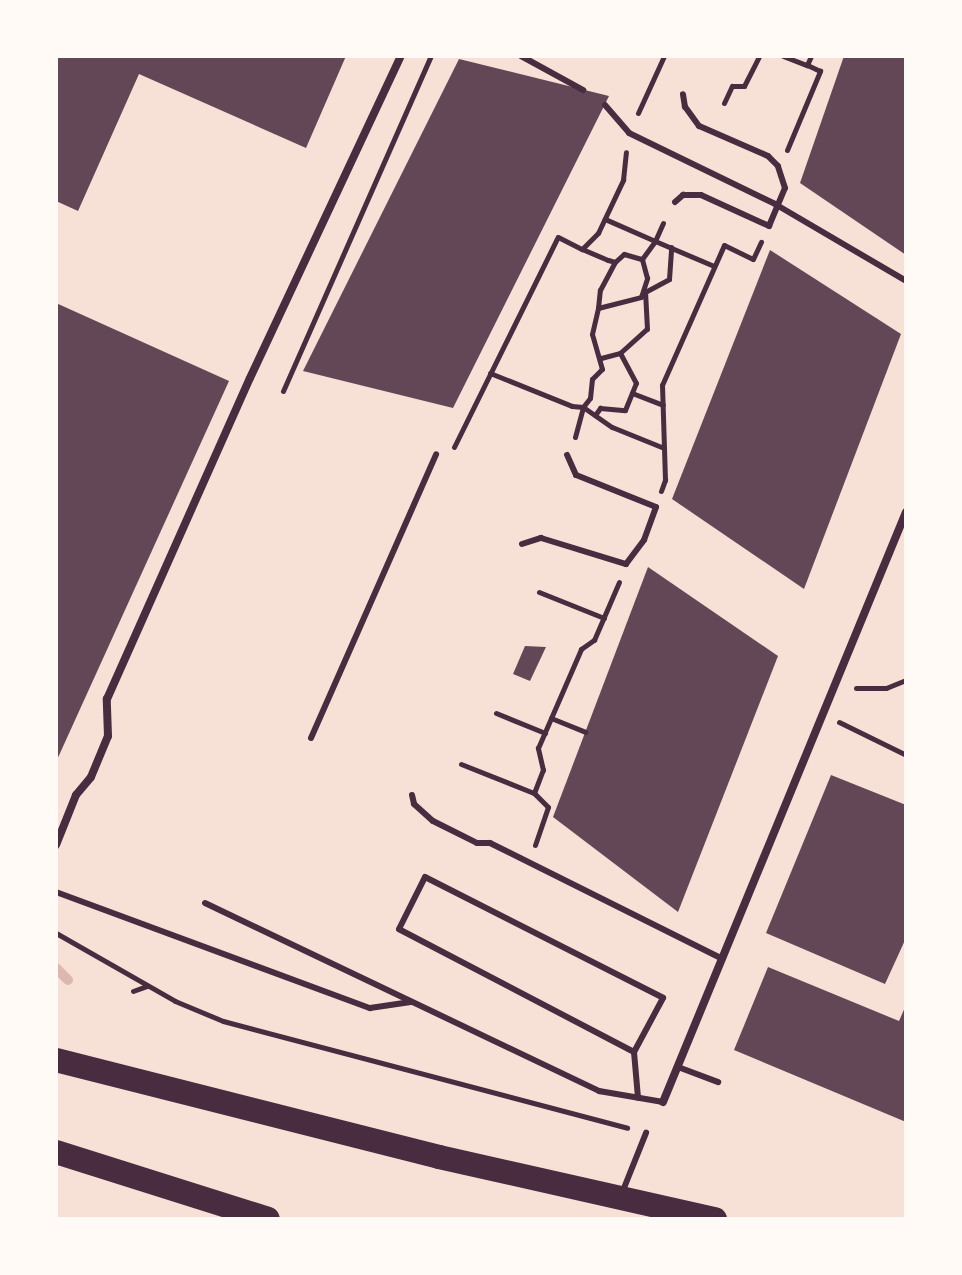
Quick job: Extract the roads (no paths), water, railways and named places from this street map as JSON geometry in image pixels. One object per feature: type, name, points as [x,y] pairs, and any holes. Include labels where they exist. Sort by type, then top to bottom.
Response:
[{"type":"highway","points":[[56,1060],[558,1184],[715,1219]]},
{"type":"highway","points":[[56,1152],[268,1219]]},
{"type":"highway","points":[[558,1184],[652,1219]]},
{"type":"street","points":[[56,845],[76,795],[91,777],[108,736],[107,699],[250,378],[401,56]]},
{"type":"street","points":[[663,1102],[906,512]]},
{"type":"lane","points":[[521,56],[583,90]]},
{"type":"lane","points":[[675,202],[683,195],[701,195],[769,226],[785,188],[779,169],[768,156],[699,126],[685,107],[683,94]]},
{"type":"lane","points":[[605,105],[629,133],[777,205],[906,281]]},
{"type":"lane","points":[[311,738],[436,454]]},
{"type":"lane","points":[[522,544],[541,538],[626,564],[644,540],[656,507],[576,475],[567,455]]},
{"type":"lane","points":[[412,795],[414,804],[433,821],[477,843],[490,843],[723,959]]},
{"type":"lane","points":[[634,1052],[399,929],[425,877],[663,998],[634,1052],[638,1098]]},
{"type":"lane","points":[[56,892],[370,1008],[412,1001]]},
{"type":"lane","points":[[205,903],[599,1091],[663,1102]]},
{"type":"lane","points":[[678,1067],[718,1082]]},
{"type":"lane","points":[[620,1198],[646,1133]]},
{"type":"waterway","points":[[56,968],[68,980]]}]
